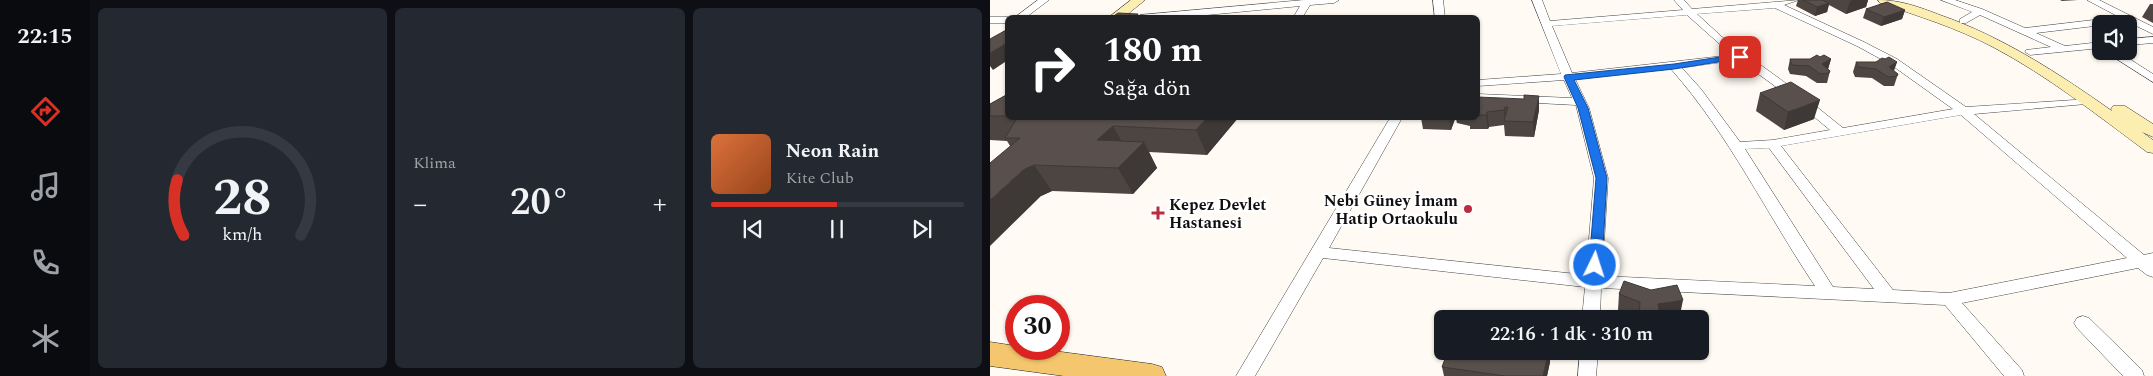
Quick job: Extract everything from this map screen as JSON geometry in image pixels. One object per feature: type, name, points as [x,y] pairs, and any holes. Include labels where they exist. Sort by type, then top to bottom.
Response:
[{"type":"main road","points":[[1118,15],[1139,0]]},
{"type":"main road","points":[[1884,0],[1975,33],[2044,72],[2153,148]]},
{"type":"main road","points":[[1902,0],[1963,21],[2030,52],[2074,78],[2153,132]]},
{"type":"main road","points":[[990,354],[1152,376]]},
{"type":"street","points":[[1022,15],[1044,0]]},
{"type":"street","points":[[1234,9],[1242,0]]},
{"type":"street","points":[[1171,15],[1334,0]]},
{"type":"street","points":[[1438,0],[1440,15]]},
{"type":"street","points":[[1537,0],[1580,102],[1601,178],[1592,310]]},
{"type":"street","points":[[1679,0],[1727,48],[1792,92],[1840,132]]},
{"type":"street","points":[[1546,24],[1776,5],[1794,0]]},
{"type":"street","points":[[1946,0],[1979,11],[2064,49]]},
{"type":"street","points":[[2092,0],[2120,15]]},
{"type":"street","points":[[1299,15],[1307,2]]},
{"type":"street","points":[[1776,5],[1863,46],[1908,70],[1983,127],[2149,264]]},
{"type":"street","points":[[1963,21],[1979,11]]},
{"type":"street","points":[[990,20],[1005,20]]},
{"type":"street","points":[[2024,31],[2092,23]]},
{"type":"street","points":[[2137,23],[2153,31]]},
{"type":"street","points":[[2137,41],[2153,40]]},
{"type":"street","points":[[2030,52],[2092,48]]},
{"type":"street","points":[[1480,83],[1568,77],[1740,57]]},
{"type":"street","points":[[2123,60],[2153,79]]},
{"type":"street","points":[[1674,66],[1697,89],[1735,146],[1806,263],[1828,293]]},
{"type":"street","points":[[1480,97],[1580,102]]},
{"type":"street","points":[[1735,146],[1773,144],[1962,111],[2086,101]]},
{"type":"street","points":[[1245,376],[1395,120]]},
{"type":"street","points":[[1773,144],[1888,296]]},
{"type":"street","points":[[1319,252],[1594,282],[1949,299],[2149,264]]},
{"type":"street","points":[[1949,299],[2015,376]]},
{"type":"street","points":[[2083,323],[2135,376]]},
{"type":"street","points":[[1587,376],[1588,360]]},
{"type":"building","points":[[1803,0],[1822,0],[1829,3],[1817,7]]},
{"type":"building","points":[[1887,2],[1905,10],[1884,17],[1866,9]]},
{"type":"building","points":[[1118,13],[1138,14],[1137,15],[1115,15]]},
{"type":"building","points":[[1005,31],[1005,44],[990,53],[990,39]]},
{"type":"building","points":[[1817,55],[1820,57],[1824,55],[1831,59],[1822,64],[1830,71],[1829,73],[1820,74],[1809,66],[1792,65],[1790,59],[1810,59]]},
{"type":"building","points":[[1889,57],[1897,62],[1889,67],[1898,74],[1897,76],[1888,77],[1876,69],[1858,67],[1856,62],[1876,62],[1882,58]]},
{"type":"building","points":[[1791,82],[1820,100],[1788,112],[1760,93]]},
{"type":"building","points":[[1524,95],[1539,96],[1533,122],[1504,121],[1508,107],[1505,107],[1504,110],[1487,112],[1486,115],[1480,115],[1480,97],[1524,99]]},
{"type":"building","points":[[1005,96],[1005,116],[990,116],[990,104]]},
{"type":"building","points":[[1016,120],[1205,120],[1196,130],[1113,126],[1097,140],[1144,142],[1118,168],[1034,165],[1023,170],[990,200],[990,163],[1020,138],[1005,138]]},
{"type":"building","points":[[1624,281],[1651,290],[1677,285],[1683,300],[1658,304],[1659,310],[1640,310],[1640,302],[1619,294]]},
{"type":"building","points":[[1445,360],[1547,360],[1543,376],[1505,376],[1442,367]]},
{"type":"place","name":"Nebi Güney İmam Hatip Ortaokulu","points":[[1468,209]]},
{"type":"place","name":"Kepez Devlet Hastanesi","points":[[1158,213]]},
{"type":"route","points":[[1595,265],[1601,178],[1583,108],[1568,77],[1740,57]]}]
